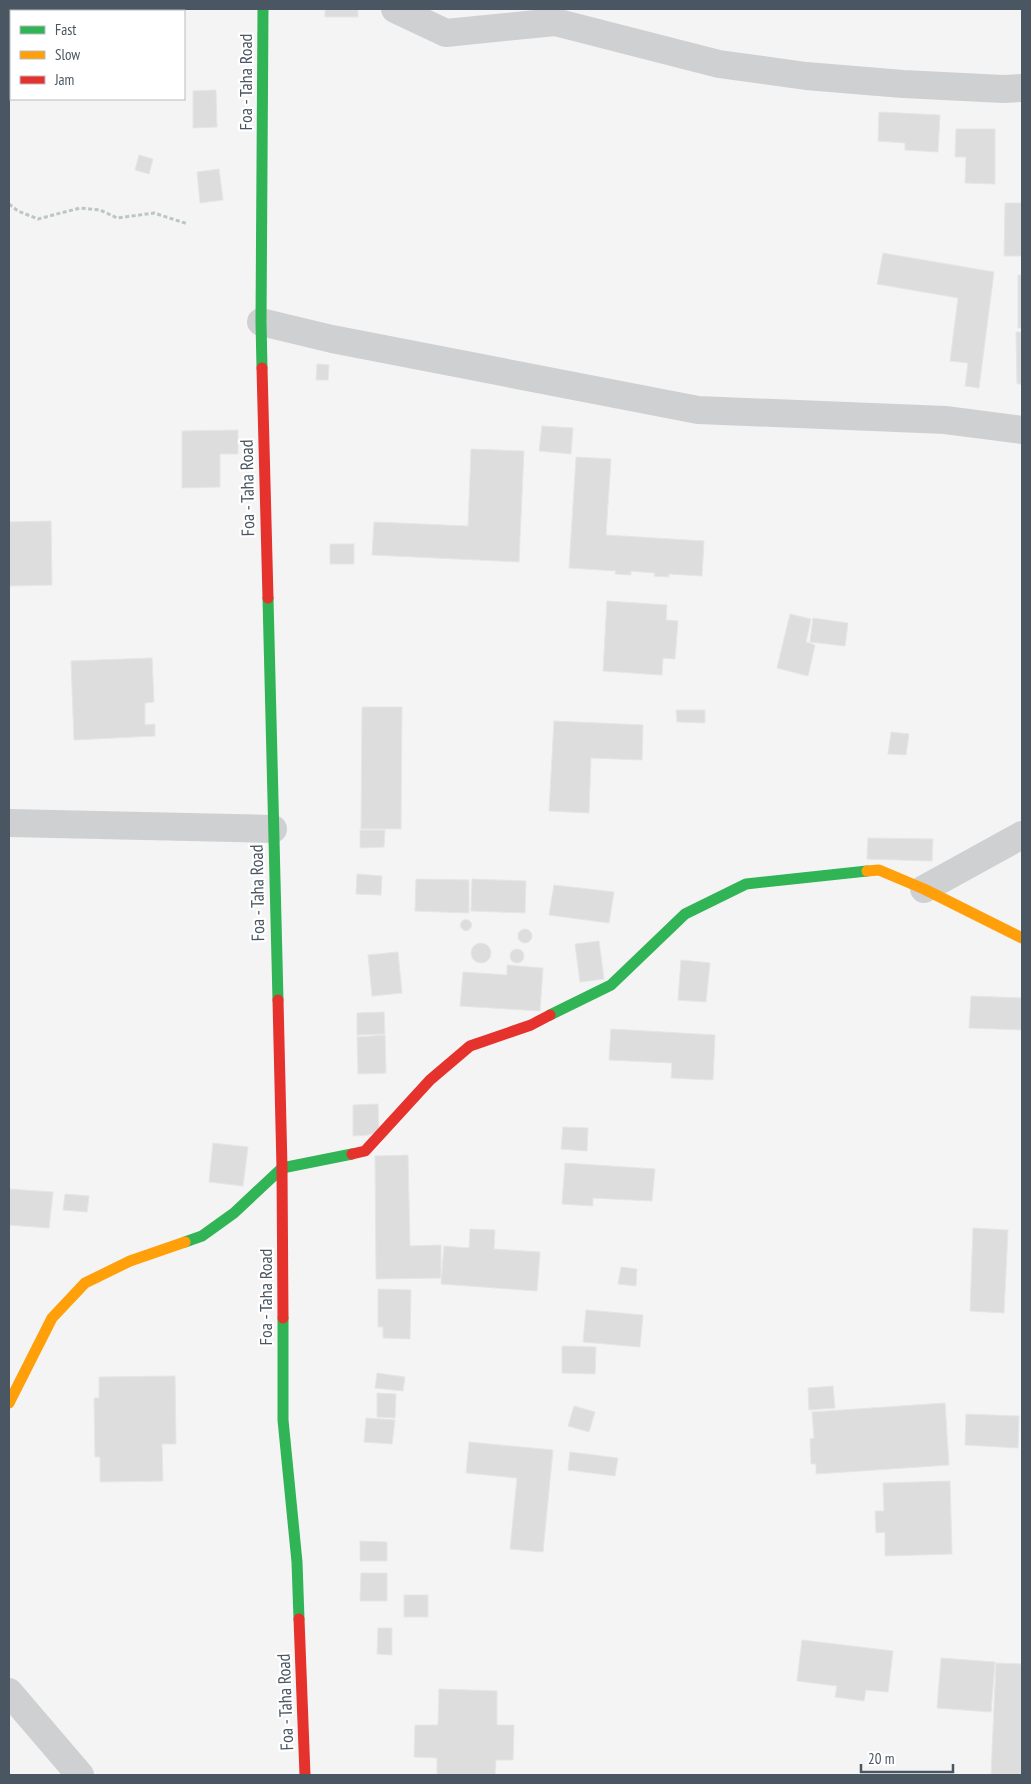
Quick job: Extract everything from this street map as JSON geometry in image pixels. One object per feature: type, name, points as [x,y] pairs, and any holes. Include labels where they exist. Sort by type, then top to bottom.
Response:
[{"type":"street","name":"Foa - Taha Road","points":[[264,9],[261,322],[282,1168],[283,1420],[297,1562],[305,1775]]},
{"type":"street","points":[[395,9],[446,33],[555,22],[719,64],[806,76],[904,84],[1002,89],[1022,88]]},
{"type":"street","points":[[261,322],[332,339],[698,410],[945,420],[1022,430]]},
{"type":"street","points":[[9,823],[273,829]]},
{"type":"street","points":[[924,889],[1022,835]]},
{"type":"street","points":[[9,1403],[52,1318],[85,1283],[130,1261],[202,1236],[234,1213],[282,1168],[365,1151],[430,1080],[470,1046],[531,1025],[611,985],[685,914],[746,884],[879,870],[924,889],[1022,938]]},
{"type":"street","points":[[9,1692],[80,1775]]},
{"type":"path","points":[[9,204],[18,211],[38,219],[80,208],[100,210],[117,218],[154,213],[188,224]]},
{"type":"building","points":[[325,9],[358,9],[358,17],[325,17]]},
{"type":"building","points":[[216,90],[217,127],[193,128],[193,91]]},
{"type":"building","points":[[879,112],[940,115],[938,152],[905,150],[905,143],[878,141]]},
{"type":"building","points":[[956,129],[995,129],[995,184],[965,183],[966,157],[955,157]]},
{"type":"building","points":[[139,155],[153,159],[149,174],[135,170]]},
{"type":"building","points":[[219,169],[223,200],[200,203],[197,172]]},
{"type":"building","points":[[1005,203],[1022,203],[1022,256],[1004,256]]},
{"type":"building","points":[[883,253],[994,272],[979,388],[965,386],[968,363],[950,361],[958,298],[877,284]]},
{"type":"building","points":[[1018,275],[1022,275],[1022,328],[1018,328]]},
{"type":"building","points":[[1016,332],[1022,332],[1022,384],[1017,384]]},
{"type":"building","points":[[317,364],[329,365],[328,380],[316,380]]},
{"type":"building","points":[[542,426],[573,428],[571,454],[539,451]]},
{"type":"building","points":[[238,430],[238,454],[220,454],[220,487],[182,488],[182,431]]},
{"type":"building","points":[[471,449],[524,451],[519,562],[372,555],[374,522],[468,526]]},
{"type":"building","points":[[576,457],[611,459],[606,535],[704,541],[702,576],[669,574],[669,577],[654,576],[655,573],[631,571],[631,575],[615,574],[616,571],[569,568]]},
{"type":"building","points":[[51,521],[52,585],[9,586],[9,522]]},
{"type":"building","points":[[330,544],[354,544],[354,564],[330,564]]},
{"type":"building","points":[[607,601],[667,605],[666,620],[678,621],[675,659],[663,658],[662,675],[603,671]]},
{"type":"building","points":[[790,614],[811,619],[806,642],[815,645],[808,676],[777,668]]},
{"type":"building","points":[[813,618],[848,623],[845,646],[810,642]]},
{"type":"building","points":[[152,658],[154,702],[145,703],[145,725],[155,724],[155,736],[74,740],[71,661]]},
{"type":"building","points":[[362,707],[402,707],[401,829],[361,829]]},
{"type":"building","points":[[676,710],[705,710],[705,723],[677,722]]},
{"type":"building","points":[[554,721],[643,725],[642,760],[591,758],[589,813],[549,811]]},
{"type":"building","points":[[891,732],[909,734],[906,755],[888,754]]},
{"type":"building","points":[[360,830],[385,830],[384,847],[360,848]]},
{"type":"building","points":[[868,838],[933,839],[932,861],[867,859]]},
{"type":"building","points":[[357,874],[382,876],[381,895],[356,894]]},
{"type":"building","points":[[416,879],[469,880],[469,913],[415,911]]},
{"type":"building","points":[[472,879],[526,881],[525,913],[471,911]]},
{"type":"building","points":[[554,885],[614,892],[609,923],[549,915]]},
{"type":"building","points":[[466,919],[472,925],[466,931],[460,925]]},
{"type":"building","points":[[522,929],[528,929],[532,936],[528,943],[522,943],[518,939],[518,933]]},
{"type":"building","points":[[599,941],[604,979],[580,982],[575,944]]},
{"type":"building","points":[[477,943],[485,943],[491,949],[491,957],[485,963],[477,963],[471,957],[471,949]]},
{"type":"building","points":[[517,949],[522,951],[524,956],[522,961],[517,963],[512,961],[510,956],[512,951]]},
{"type":"building","points":[[398,952],[402,993],[372,996],[368,955]]},
{"type":"building","points":[[681,960],[710,963],[706,1002],[678,1000]]},
{"type":"building","points":[[507,965],[543,968],[540,1011],[460,1006],[463,972],[507,975]]},
{"type":"building","points":[[971,996],[1022,998],[1022,1030],[969,1028]]},
{"type":"building","points":[[384,1012],[385,1034],[357,1035],[357,1013]]},
{"type":"building","points":[[611,1029],[715,1035],[713,1080],[671,1078],[672,1063],[609,1060]]},
{"type":"building","points":[[385,1035],[386,1073],[358,1074],[357,1037]]},
{"type":"building","points":[[378,1104],[379,1132],[353,1136],[353,1105]]},
{"type":"building","points":[[563,1127],[588,1128],[587,1151],[561,1149]]},
{"type":"building","points":[[213,1143],[248,1147],[243,1186],[209,1182]]},
{"type":"building","points":[[408,1155],[410,1246],[441,1245],[441,1278],[376,1279],[375,1156]]},
{"type":"building","points":[[565,1163],[655,1169],[652,1201],[593,1198],[593,1206],[562,1204]]},
{"type":"building","points":[[9,1189],[53,1192],[49,1228],[9,1225]]},
{"type":"building","points":[[65,1194],[89,1196],[87,1212],[63,1210]]},
{"type":"building","points":[[973,1228],[1008,1230],[1004,1313],[970,1311]]},
{"type":"building","points":[[470,1229],[495,1230],[494,1249],[540,1252],[537,1291],[441,1284],[444,1246],[469,1248]]},
{"type":"building","points":[[621,1267],[637,1269],[636,1286],[618,1284]]},
{"type":"building","points":[[378,1289],[411,1290],[410,1339],[383,1338],[383,1327],[378,1327]]},
{"type":"building","points":[[586,1310],[643,1315],[640,1347],[583,1342]]},
{"type":"building","points":[[562,1346],[596,1347],[595,1374],[562,1373]]},
{"type":"building","points":[[377,1373],[405,1377],[403,1391],[375,1388]]},
{"type":"building","points":[[175,1376],[176,1444],[162,1444],[163,1481],[100,1482],[100,1457],[95,1457],[94,1398],[99,1398],[99,1377]]},
{"type":"building","points":[[833,1386],[835,1408],[809,1410],[808,1388]]},
{"type":"building","points":[[377,1393],[396,1394],[395,1418],[377,1417]]},
{"type":"building","points":[[945,1403],[949,1465],[816,1474],[816,1464],[811,1464],[810,1439],[814,1438],[812,1412]]},
{"type":"building","points":[[574,1406],[595,1412],[589,1432],[568,1426]]},
{"type":"building","points":[[966,1414],[1019,1416],[1018,1448],[965,1445]]},
{"type":"building","points":[[366,1418],[395,1420],[392,1444],[364,1442]]},
{"type":"building","points":[[469,1442],[553,1450],[543,1552],[510,1549],[517,1478],[466,1473]]},
{"type":"building","points":[[570,1452],[618,1458],[615,1476],[568,1470]]},
{"type":"building","points":[[950,1481],[952,1554],[885,1556],[885,1532],[876,1533],[875,1511],[884,1511],[883,1483]]},
{"type":"building","points":[[360,1541],[387,1542],[387,1561],[360,1561]]},
{"type":"building","points":[[361,1573],[387,1573],[387,1601],[360,1601]]},
{"type":"building","points":[[404,1595],[428,1595],[428,1617],[404,1617]]},
{"type":"building","points":[[378,1628],[392,1628],[392,1655],[377,1654]]},
{"type":"building","points":[[802,1640],[893,1651],[888,1692],[866,1690],[864,1701],[835,1697],[837,1686],[797,1681]]},
{"type":"building","points":[[941,1658],[995,1662],[991,1712],[937,1708]]},
{"type":"building","points":[[996,1663],[1022,1664],[1022,1775],[991,1775]]},
{"type":"building","points":[[439,1689],[497,1691],[497,1725],[514,1725],[513,1760],[496,1760],[495,1775],[437,1775],[437,1758],[414,1757],[415,1725],[438,1725]]},
{"type":"traffic: fast","points":[[262,368],[263,9]]},
{"type":"traffic: fast","points":[[268,598],[278,1000]]},
{"type":"traffic: fast","points":[[550,1015],[611,985],[685,914],[746,884],[867,871]]},
{"type":"traffic: fast","points":[[185,1242],[202,1236],[234,1213],[282,1168],[352,1154]]},
{"type":"traffic: fast","points":[[283,1318],[283,1420],[297,1562],[299,1619]]},
{"type":"traffic: slow","points":[[867,871],[879,870],[924,889],[1022,938]]},
{"type":"traffic: slow","points":[[9,1403],[52,1318],[85,1283],[130,1261],[185,1242]]},
{"type":"traffic: jam","points":[[262,368],[268,598]]},
{"type":"traffic: jam","points":[[278,1000],[283,1318]]},
{"type":"traffic: jam","points":[[352,1154],[365,1151],[430,1080],[470,1046],[531,1025],[550,1015]]},
{"type":"traffic: jam","points":[[299,1619],[305,1775]]}]
